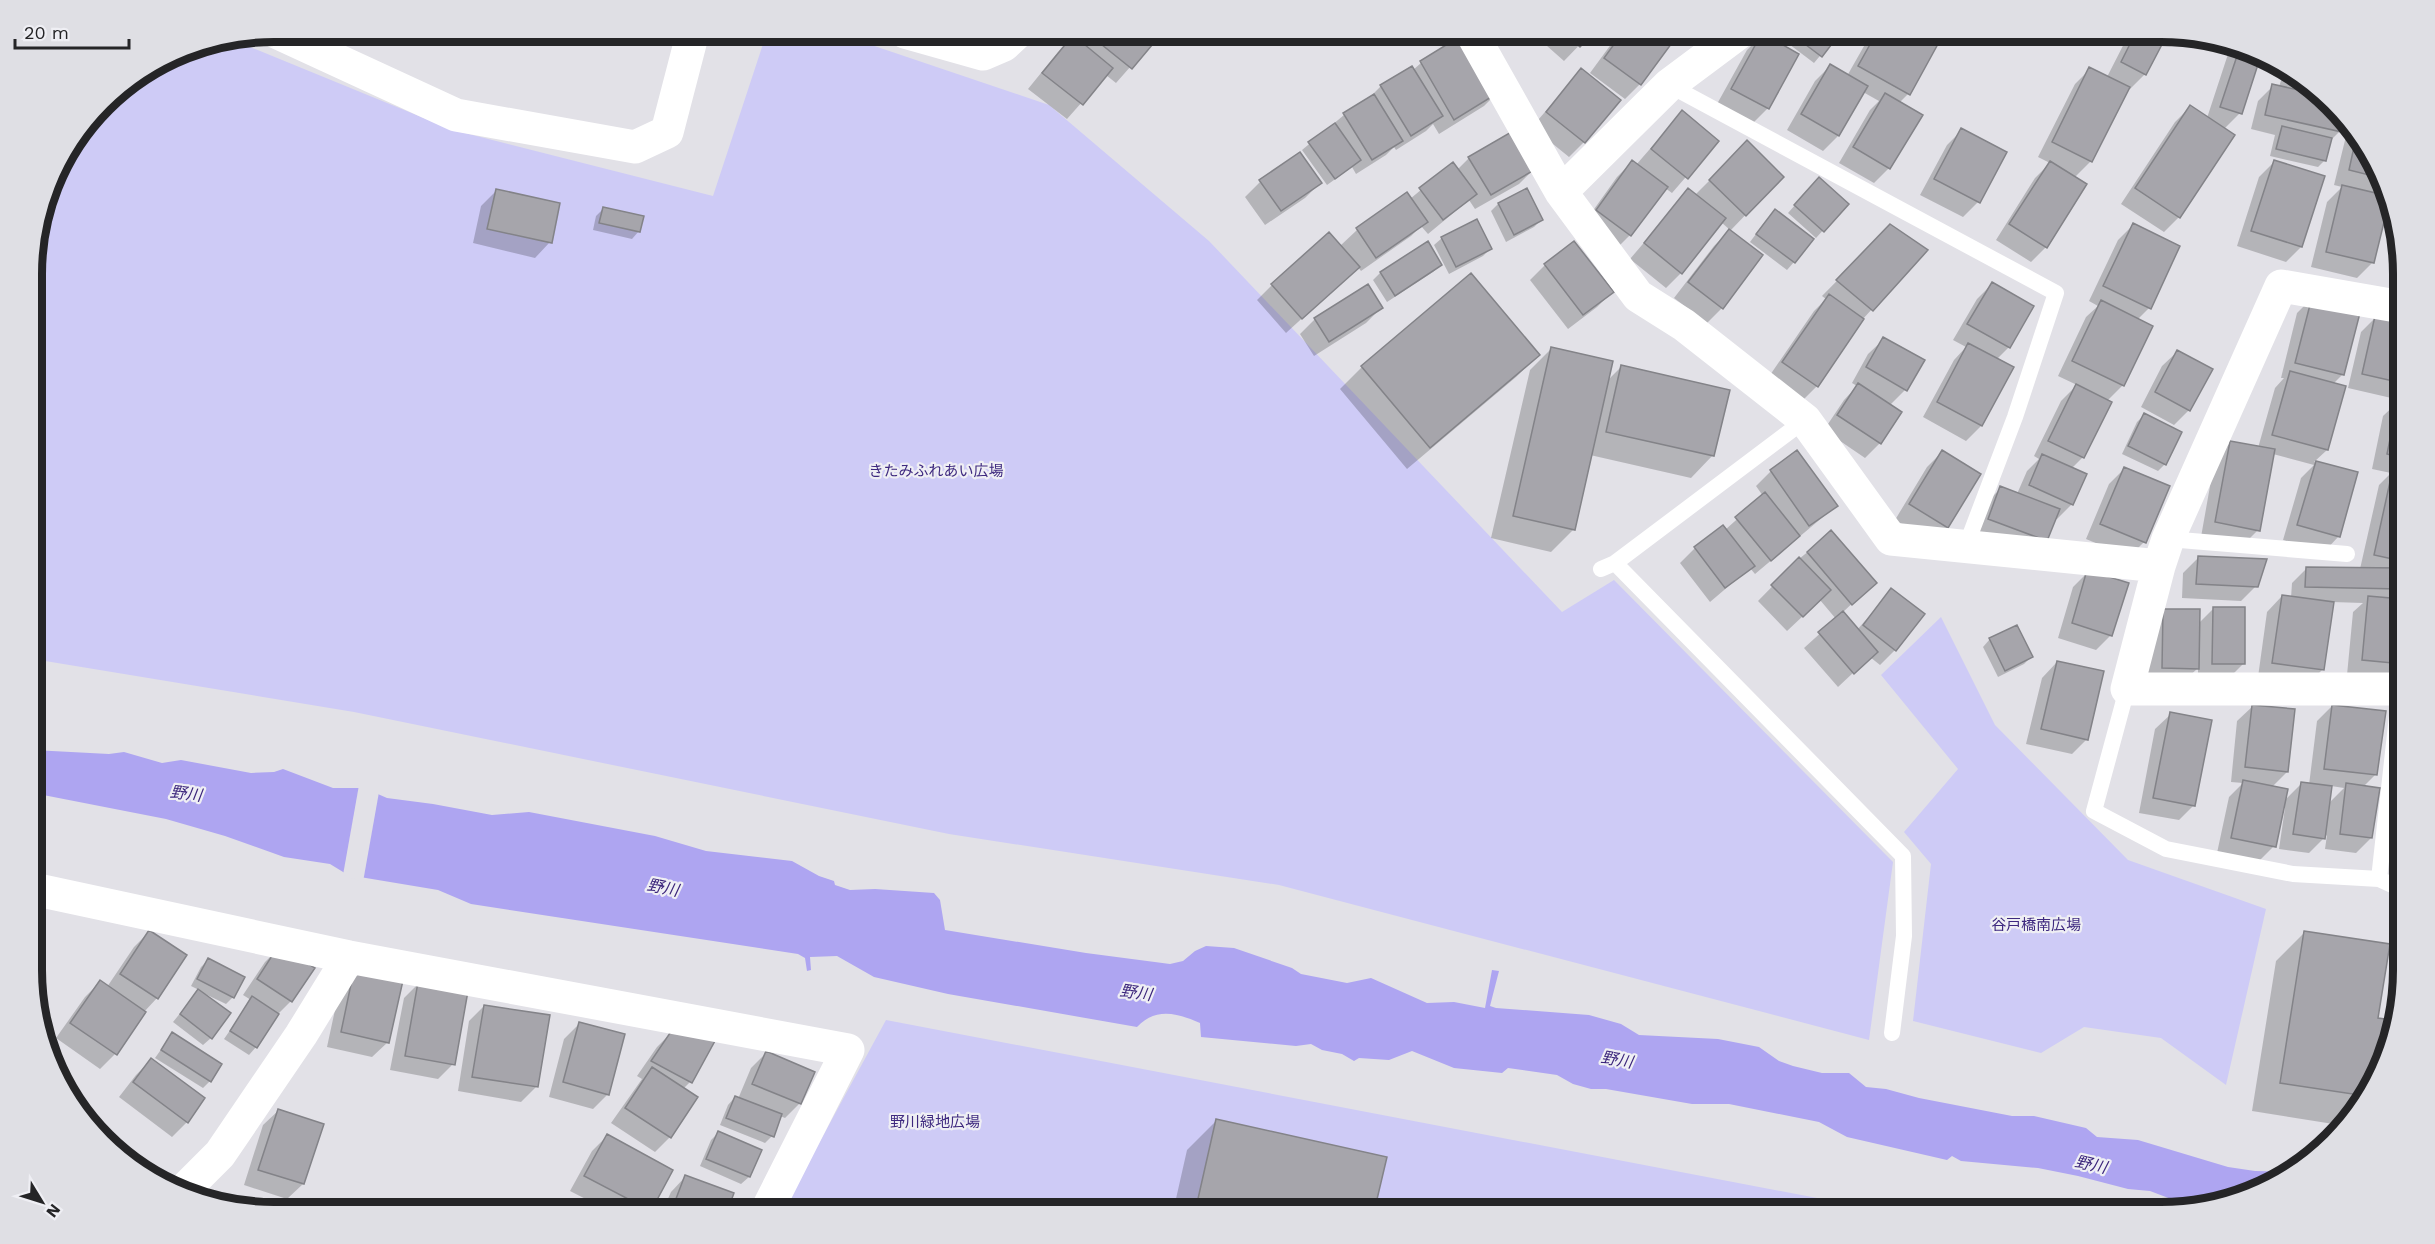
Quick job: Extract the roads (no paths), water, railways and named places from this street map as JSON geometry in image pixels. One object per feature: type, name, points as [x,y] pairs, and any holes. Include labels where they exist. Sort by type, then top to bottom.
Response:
[{"type":"street","points":[[298,42],[456,115],[635,147],[667,132],[690,42]]},
{"type":"street","points":[[941,42],[982,54],[1007,42]]},
{"type":"street","points":[[1486,42],[1562,192],[1638,296],[1684,325],[1805,420],[1891,539],[1966,546],[2163,553]]},
{"type":"street","points":[[1562,192],[1669,84],[1726,42]]},
{"type":"street","points":[[2393,305],[2280,286],[2163,553],[2127,688],[2393,689]]},
{"type":"street","points":[[42,891],[349,957],[848,1050],[771,1202]]},
{"type":"street","points":[[188,1186],[220,1154],[301,1035],[349,957]]},
{"type":"lane","points":[[1669,84],[2056,293],[2015,417],[1966,546]]},
{"type":"lane","points":[[1805,420],[1608,566],[1904,856],[1904,936],[1892,1033]]},
{"type":"lane","points":[[2163,553],[2347,554]]},
{"type":"lane","points":[[2127,688],[2094,811],[2166,849],[2293,874],[2379,879],[2393,885]]},
{"type":"lane","points":[[2379,879],[2393,758]]},
{"type":"water","name":"野川","points":[[42,750],[109,754],[124,752],[162,763],[181,760],[251,773],[274,772],[283,769],[333,788],[364,788],[387,798],[492,815],[529,812],[655,836],[706,851],[792,861],[819,876],[834,881],[835,885],[850,890],[875,889],[934,893],[940,900],[945,930],[1086,953],[1170,964],[1183,961],[1195,951],[1206,946],[1234,948],[1292,968],[1301,974],[1347,983],[1371,978],[1427,1003],[1454,1002],[1485,1008],[1492,970],[1499,971],[1490,1006],[1496,1008],[1589,1015],[1621,1024],[1639,1035],[1718,1039],[1759,1047],[1779,1061],[1793,1066],[1822,1073],[1849,1073],[1866,1087],[1886,1089],[1919,1098],[2012,1116],[2034,1116],[2086,1128],[2097,1137],[2138,1140],[2228,1167],[2276,1172],[2236,1190],[2206,1198],[2178,1202],[2150,1191],[2128,1189],[2038,1168],[1961,1161],[1952,1156],[1947,1160],[1847,1137],[1819,1122],[1729,1104],[1692,1104],[1606,1089],[1591,1089],[1573,1084],[1557,1075],[1508,1068],[1502,1073],[1454,1068],[1412,1051],[1389,1060],[1359,1058],[1354,1061],[1342,1054],[1322,1050],[1311,1044],[1296,1046],[1201,1037],[1200,1023],[1167,1014],[1152,1017],[1137,1027],[948,994],[874,977],[837,956],[810,957],[811,970],[807,971],[805,958],[798,954],[471,904],[438,890],[348,875],[330,864],[284,857],[225,836],[166,819],[42,795]]},
{"type":"park label","name":"きたみふれあい広場","points":[[936,471]]},
{"type":"park label","name":"谷戸橋南広場","points":[[2036,925]]},
{"type":"park label","name":"野川緑地広場","points":[[935,1122]]}]
